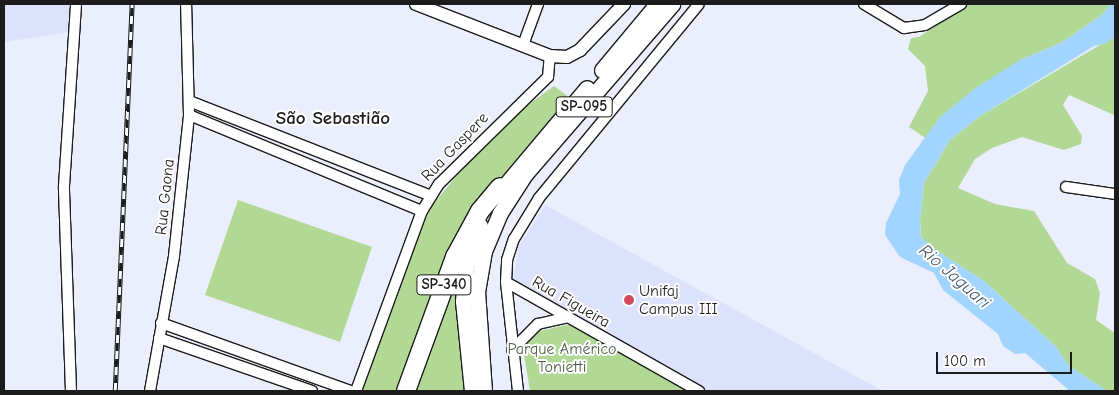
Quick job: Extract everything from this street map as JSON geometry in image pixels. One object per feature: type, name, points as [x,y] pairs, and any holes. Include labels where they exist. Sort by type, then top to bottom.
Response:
[{"type":"highway","name":"SP-340","points":[[406,391],[455,257],[480,211],[500,187]]},
{"type":"main road","name":"SP-095","points":[[472,391],[463,301],[466,267],[480,226],[500,187],[656,4]]},
{"type":"main road","name":"SP-095","points":[[484,391],[478,292],[484,251],[500,213],[525,174],[672,4]]},
{"type":"street","points":[[71,391],[64,186],[76,4]]},
{"type":"street","name":"Rua Gaona","points":[[150,391],[174,256],[189,115],[186,4]]},
{"type":"street","points":[[416,4],[550,56],[566,57],[580,50],[624,4]]},
{"type":"street","points":[[524,45],[538,4]]},
{"type":"street","points":[[518,391],[506,282],[507,260],[514,239],[539,198],[698,4]]},
{"type":"street","points":[[864,4],[904,28],[925,25],[961,4]]},
{"type":"street","name":"Rua Gaspere","points":[[356,391],[422,211],[439,184],[548,77],[550,56]]},
{"type":"street","points":[[189,101],[431,196]]},
{"type":"street","points":[[189,115],[422,211]]},
{"type":"street","points":[[1066,187],[1115,194]]},
{"type":"street","name":"Rua Figueira","points":[[506,282],[699,391]]},
{"type":"street","points":[[512,350],[538,324],[568,317]]},
{"type":"street","points":[[162,323],[351,391]]},
{"type":"street","points":[[159,338],[312,391]]},
{"type":"shaded area","points":[[4,4],[72,4],[70,32],[4,42]]},
{"type":"shaded area","name":"Unifaj Campus III","points":[[545,205],[883,391],[702,391],[512,283],[519,246]]},
{"type":"green space","points":[[968,4],[1111,4],[1102,15],[1061,43],[1020,60],[940,117],[927,139],[909,127],[928,91],[925,66],[908,49],[911,38],[919,37]]},
{"type":"green space","points":[[1115,36],[1114,115],[1069,95],[1063,105],[1082,136],[1081,144],[1064,150],[1022,137],[992,148],[975,159],[958,188],[995,204],[1034,211],[1067,263],[1095,279],[1100,293],[1096,320],[1115,333],[1115,391],[1107,391],[1069,366],[1056,347],[984,281],[934,249],[921,237],[920,220],[924,183],[950,140],[980,116]]},
{"type":"green space","points":[[554,86],[569,97],[470,214],[400,391],[362,391],[415,241],[432,206],[457,175],[525,107]]},
{"type":"green space","points":[[238,200],[372,247],[340,342],[205,295]]},
{"type":"green space","points":[[457,278],[464,391],[413,391]]},
{"type":"green space","name":"Parque Américo Tonietti","points":[[571,324],[693,391],[530,391],[524,355],[527,343],[539,331]]},
{"type":"water","name":"Rio Jaguari","points":[[1111,4],[1115,4],[1115,36],[1107,43],[1094,46],[980,116],[950,140],[924,183],[920,220],[921,237],[934,249],[984,281],[1056,347],[1069,366],[1107,391],[1070,391],[1025,353],[1015,354],[1003,346],[998,334],[943,290],[934,273],[900,257],[885,235],[886,223],[900,194],[899,180],[905,165],[940,117],[974,89],[1020,60],[1061,43],[1102,15]]},
{"type":"railway","points":[[115,391],[132,4]]},
{"type":"place","name":"Unifaj Campus III","points":[[629,300]]},
{"type":"district","name":"São Sebastião","points":[[333,119]]}]
